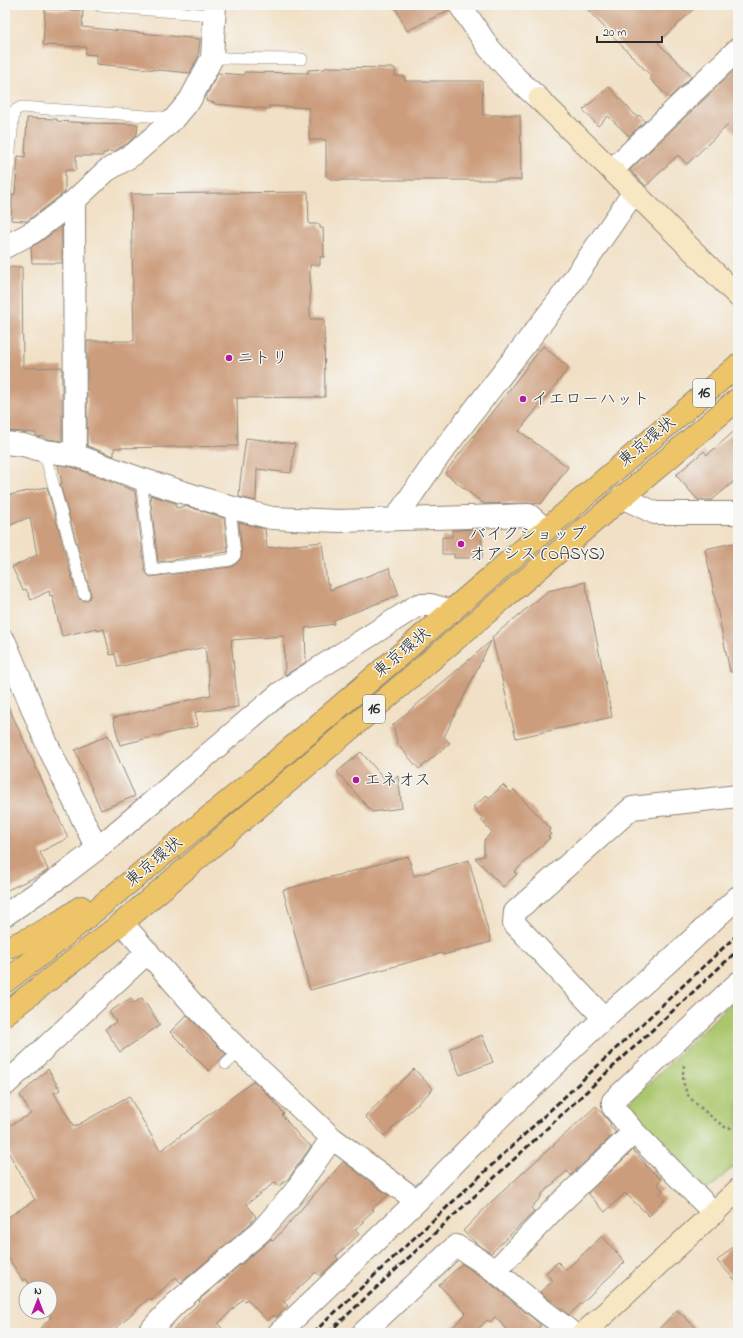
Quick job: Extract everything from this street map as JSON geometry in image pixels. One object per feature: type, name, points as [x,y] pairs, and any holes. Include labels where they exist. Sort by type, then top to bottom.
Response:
[{"type":"highway","name":"東京環状","points":[[5,982],[52,946],[248,785],[738,365]]},
{"type":"highway","name":"東京環状","points":[[5,1014],[122,923],[738,398]]},
{"type":"highway","points":[[5,948],[38,933],[71,915],[248,785]]},
{"type":"highway","points":[[5,1028],[122,923]]},
{"type":"street","points":[[460,5],[489,48],[518,80],[612,170],[738,296]]},
{"type":"street","points":[[5,247],[33,232],[74,201],[106,171],[134,154],[175,118],[190,100],[212,58],[214,10]]},
{"type":"street","points":[[612,170],[738,49]]},
{"type":"street","points":[[395,519],[441,453],[560,298],[634,192]]},
{"type":"street","points":[[74,201],[75,455]]},
{"type":"street","points":[[5,443],[24,445],[44,451],[75,455],[141,479],[230,507],[272,518],[339,521],[530,515],[545,529]]},
{"type":"street","points":[[622,497],[655,513],[738,513]]},
{"type":"street","points":[[5,915],[63,875],[97,849],[280,693],[418,605],[431,605],[452,611]]},
{"type":"street","points":[[5,642],[47,744],[97,849]]},
{"type":"street","points":[[604,1018],[514,923],[514,912],[632,808],[738,796]]},
{"type":"street","points":[[279,1333],[417,1201],[479,1138],[604,1018],[666,964],[738,897]]},
{"type":"street","points":[[122,923],[192,1002],[233,1057],[332,1138],[417,1201]]},
{"type":"street","points":[[5,1085],[148,952]]},
{"type":"street","points":[[714,1213],[634,1132],[613,1107],[613,1101],[738,982]]},
{"type":"street","points":[[495,1271],[557,1206],[634,1132]]},
{"type":"street","points":[[148,1333],[174,1305],[260,1232],[293,1194],[332,1138]]},
{"type":"street","points":[[584,1333],[738,1190]]},
{"type":"street","points":[[363,1333],[456,1246],[471,1254],[495,1271],[572,1333]]},
{"type":"lane","points":[[100,6],[214,10]]},
{"type":"lane","points":[[212,58],[302,59]]},
{"type":"lane","points":[[5,200],[14,111],[21,107],[175,118]]},
{"type":"lane","points":[[44,451],[84,594]]},
{"type":"lane","points":[[141,479],[152,570],[230,560],[234,555],[230,507]]},
{"type":"path","points":[[685,1060],[683,1071],[684,1085],[689,1096],[726,1128],[738,1128]]},
{"type":"green space","points":[[738,996],[738,1162],[713,1186],[705,1189],[630,1111],[628,1104]]},
{"type":"building","points":[[394,5],[448,5],[449,10],[407,31]]},
{"type":"building","points":[[583,5],[698,5],[658,43],[692,76],[669,98],[649,78],[651,76]]},
{"type":"building","points":[[45,9],[83,11],[82,27],[200,39],[198,57],[190,73],[96,64],[96,55],[85,54],[86,47],[43,45]]},
{"type":"building","points":[[327,67],[395,68],[395,76],[404,76],[405,81],[482,81],[483,115],[520,115],[521,180],[332,180],[326,176],[326,140],[309,140],[309,108],[269,106],[269,109],[214,104],[215,103],[206,101],[207,94],[218,73],[244,75],[244,72],[308,73],[308,70],[324,69]]},
{"type":"building","points":[[738,67],[738,135],[728,125],[687,164],[678,155],[646,186],[630,170]]},
{"type":"building","points":[[609,87],[637,117],[639,115],[645,121],[629,136],[608,116],[598,126],[583,110]]},
{"type":"building","points":[[27,118],[57,119],[57,121],[88,123],[138,124],[137,134],[127,144],[114,151],[107,151],[107,153],[103,153],[103,156],[76,156],[76,170],[65,170],[65,192],[26,222],[11,220],[18,156],[25,157]]},
{"type":"building","name":"ニトリ","points":[[308,192],[309,224],[320,224],[320,228],[323,228],[324,257],[320,257],[320,265],[310,265],[310,319],[324,319],[325,397],[237,398],[238,446],[114,448],[114,456],[87,446],[87,341],[134,341],[131,194]]},
{"type":"building","points":[[62,226],[62,263],[32,263],[31,247]]},
{"type":"building","points":[[5,267],[22,267],[23,368],[62,367],[62,441],[36,436],[36,433],[5,431]]},
{"type":"building","name":"イエローハット","points":[[543,346],[569,368],[519,431],[568,467],[541,504],[484,504],[445,473]]},
{"type":"building","points":[[738,428],[738,478],[712,500],[698,500],[676,475],[704,451],[707,455]]},
{"type":"building","points":[[246,438],[295,444],[291,473],[257,469],[256,501],[239,497]]},
{"type":"building","points":[[58,465],[72,467],[135,491],[145,571],[150,577],[231,567],[235,565],[240,560],[242,555],[239,522],[265,529],[267,548],[322,542],[327,584],[329,584],[330,590],[389,568],[399,595],[334,620],[334,624],[305,628],[306,662],[285,675],[284,636],[231,640],[238,707],[195,712],[198,726],[120,745],[113,718],[211,695],[205,647],[118,667],[115,654],[110,655],[104,629],[98,631],[97,628],[62,636],[52,595],[50,596],[49,591],[31,600],[26,589],[23,590],[12,567],[37,555],[30,517],[5,527],[5,496],[47,487],[77,596],[79,599],[86,601],[91,595],[60,484],[62,484]]},
{"type":"building","points":[[150,495],[176,503],[176,508],[186,506],[224,518],[228,552],[158,562]]},
{"type":"building","points":[[482,529],[482,558],[454,558],[454,554],[442,554],[442,537],[452,537],[452,530]]},
{"type":"building","points":[[738,542],[738,671],[730,672],[705,549]]},
{"type":"building","points":[[585,582],[612,717],[516,738],[492,637],[548,591]]},
{"type":"building","points":[[491,641],[444,737],[450,743],[419,769],[398,745],[393,725]]},
{"type":"building","points":[[5,699],[68,838],[40,852],[48,870],[5,891]]},
{"type":"building","points":[[108,735],[135,796],[101,810],[75,750]]},
{"type":"building","points":[[361,752],[389,784],[398,776],[402,808],[372,812],[337,772]]},
{"type":"building","points":[[503,785],[511,793],[514,790],[551,829],[548,832],[551,834],[548,837],[550,838],[514,872],[517,874],[503,887],[475,858],[484,856],[484,840],[492,832],[481,820],[483,818],[473,807],[487,795],[489,798]]},
{"type":"building","points":[[408,856],[414,876],[469,860],[491,942],[443,955],[442,953],[310,990],[283,890]]},
{"type":"building","points":[[131,998],[134,1003],[142,998],[160,1025],[120,1052],[105,1029],[116,1022],[109,1012]]},
{"type":"building","points":[[187,1015],[226,1054],[209,1071],[170,1032]]},
{"type":"building","points":[[482,1035],[493,1062],[460,1075],[449,1049]]},
{"type":"building","points":[[48,1069],[60,1090],[54,1093],[74,1127],[129,1096],[160,1151],[254,1081],[272,1099],[284,1114],[282,1115],[300,1137],[311,1146],[289,1178],[279,1186],[275,1182],[247,1204],[256,1217],[251,1223],[181,1283],[176,1277],[151,1300],[149,1298],[111,1333],[35,1333],[49,1320],[58,1320],[58,1280],[22,1280],[5,1252],[5,1219],[35,1200],[5,1146],[5,1128],[31,1114],[20,1095]]},
{"type":"building","points":[[414,1069],[433,1089],[384,1136],[365,1116]]},
{"type":"building","points":[[596,1106],[611,1124],[609,1126],[616,1132],[571,1175],[567,1171],[541,1195],[541,1197],[531,1208],[534,1212],[491,1253],[476,1243],[463,1231],[491,1202]]},
{"type":"building","points":[[633,1150],[646,1164],[645,1165],[661,1179],[657,1184],[663,1190],[659,1194],[665,1199],[649,1216],[625,1193],[605,1212],[588,1193]]},
{"type":"building","points":[[343,1162],[388,1195],[372,1209],[374,1210],[362,1221],[364,1222],[355,1230],[359,1234],[336,1256],[338,1259],[320,1276],[316,1272],[284,1302],[288,1306],[276,1317],[274,1315],[267,1321],[247,1299],[245,1301],[243,1299],[218,1324],[226,1333],[170,1333],[200,1302],[199,1300],[271,1239],[273,1241]]},
{"type":"building","points":[[602,1236],[625,1262],[569,1315],[540,1292],[553,1281],[546,1273],[558,1262],[566,1270]]},
{"type":"building","points":[[738,1242],[738,1283],[717,1261]]},
{"type":"building","points":[[462,1264],[490,1283],[541,1325],[533,1333],[510,1333],[495,1317],[490,1322],[487,1320],[474,1333],[448,1333],[466,1313],[439,1285]]},
{"type":"building","points":[[677,1310],[702,1333],[655,1333]]},
{"type":"railway","points":[[313,1333],[738,934]]},
{"type":"railway","points":[[328,1333],[738,950]]},
{"type":"place","name":"ニトリ","points":[[229,358]]},
{"type":"place","name":"イエローハット","points":[[523,399]]},
{"type":"place","name":"バイクショップ オアシス (OASYS)","points":[[461,544]]},
{"type":"place","name":"エネオス","points":[[356,780]]}]
